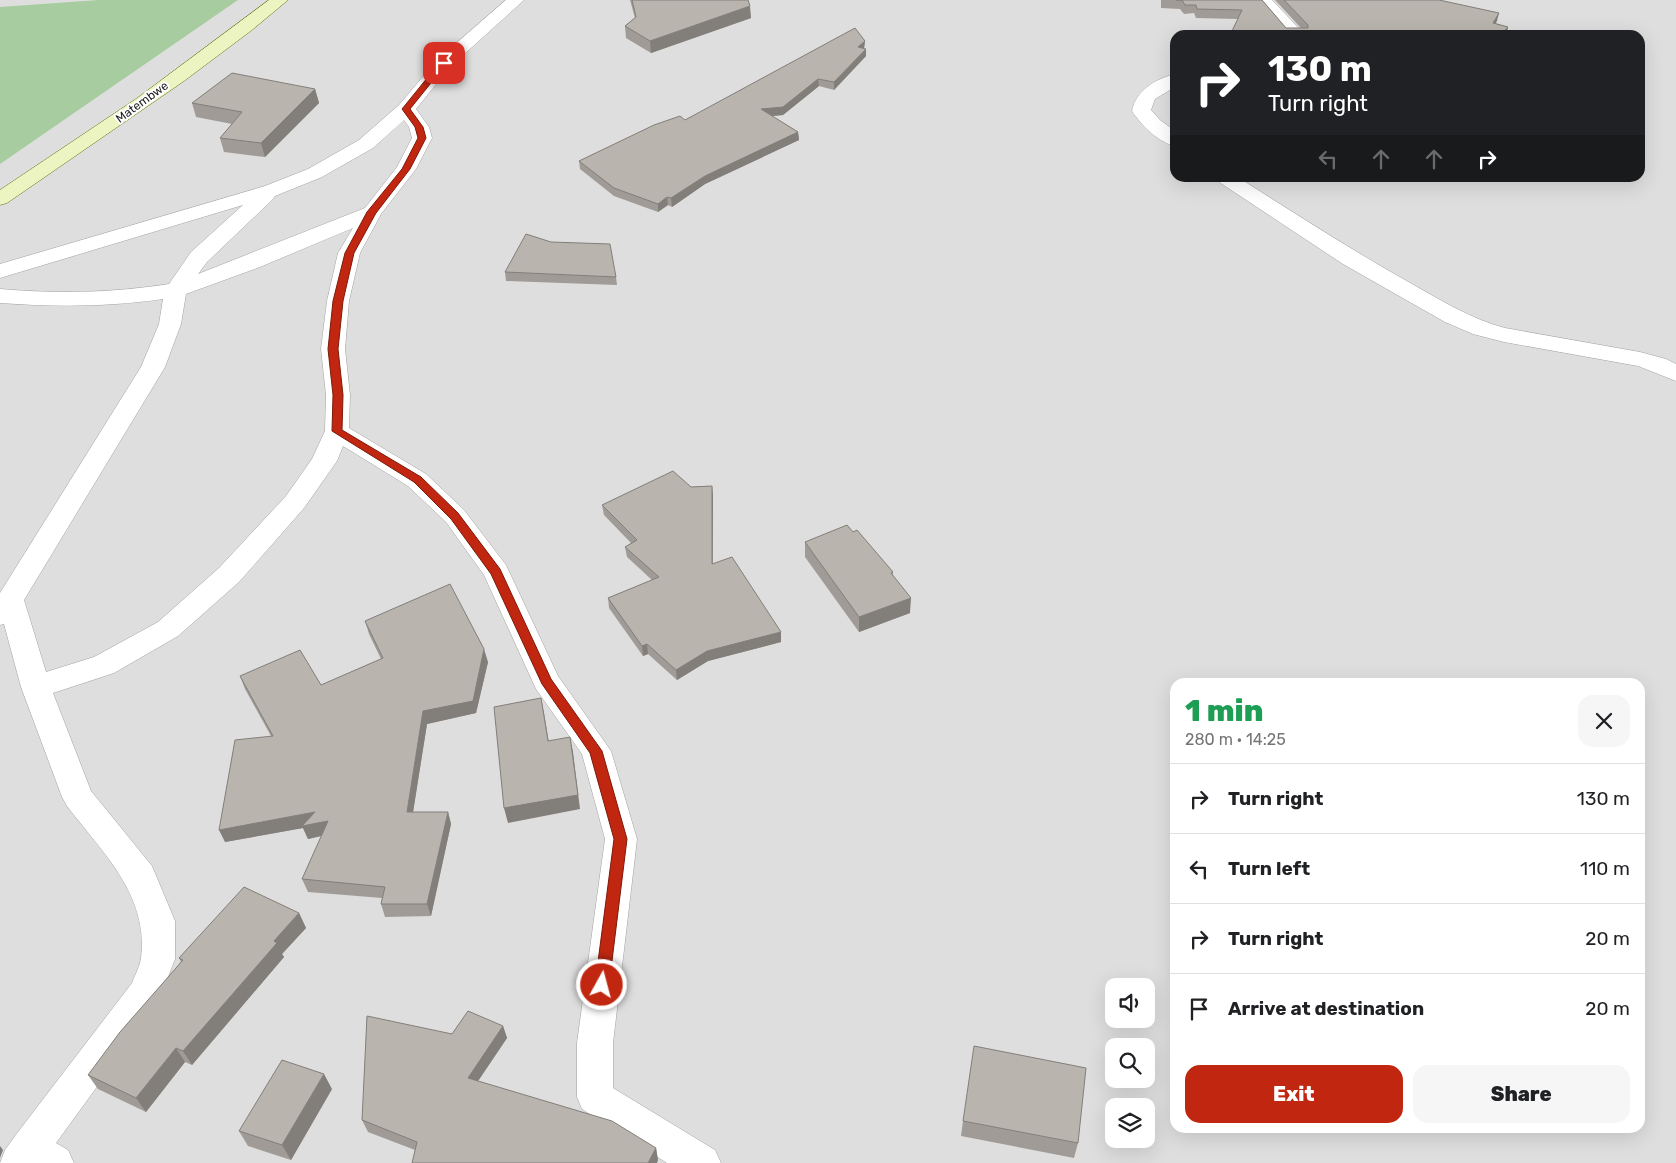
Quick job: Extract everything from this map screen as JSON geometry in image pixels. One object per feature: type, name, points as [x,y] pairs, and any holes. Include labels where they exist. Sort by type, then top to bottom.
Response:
[{"type":"main road","name":"Matembwe","points":[[0,199],[85,142],[280,0]]},
{"type":"street","points":[[3,273],[272,190],[315,173],[366,144],[406,109],[444,63],[516,0]]},
{"type":"street","points":[[1263,0],[1291,30]]},
{"type":"street","points":[[1170,83],[1150,94],[1142,103],[1141,111],[1153,124],[1170,136]]},
{"type":"street","points":[[36,687],[104,665],[168,629],[228,575],[295,502],[324,461],[337,431],[338,395],[333,349],[338,301],[349,253],[372,212],[406,169],[422,138],[419,127],[406,109]]},
{"type":"street","points":[[1232,182],[1352,259],[1453,317],[1504,336],[1640,359],[1658,364],[1676,374]]},
{"type":"street","points":[[34,1158],[146,992],[158,959],[158,921],[140,876],[78,796],[5,609],[153,367],[170,324],[176,290],[199,257],[272,190]]},
{"type":"street","points":[[0,296],[52,300],[121,298],[176,290],[252,262],[372,212]]},
{"type":"street","points":[[337,431],[417,480],[455,516],[496,572],[546,681],[596,751],[620,839],[594,1043],[594,1097],[702,1163]]},
{"type":"shaded area","points":[[0,0],[1676,0],[1676,1163],[0,1163]]},
{"type":"green space","points":[[99,0],[238,0],[0,164],[0,7]]},
{"type":"building","points":[[632,0],[748,0],[750,6],[650,41],[625,26],[636,17]]},
{"type":"building","points":[[1182,0],[1262,0],[1286,28],[1308,28],[1308,25],[1284,0],[1439,0],[1499,13],[1493,23],[1508,27],[1505,30],[1232,30],[1242,10],[1197,9],[1196,5],[1185,5]]},
{"type":"building","points":[[855,28],[865,41],[858,47],[866,49],[834,82],[818,79],[783,107],[761,109],[798,132],[705,176],[671,198],[667,197],[658,204],[614,188],[579,161],[654,125],[680,116],[685,120]]},
{"type":"building","points":[[232,73],[315,89],[261,143],[220,138],[242,112],[192,103]]},
{"type":"building","points":[[526,234],[551,242],[610,244],[616,277],[505,272]]},
{"type":"building","points":[[673,471],[691,487],[712,486],[712,564],[732,557],[781,632],[707,651],[676,670],[647,644],[642,646],[608,598],[659,577],[625,547],[637,540],[602,505]]},
{"type":"building","points":[[847,525],[853,532],[857,530],[893,572],[891,573],[911,598],[859,617],[805,542]]},
{"type":"building","points":[[450,584],[484,649],[473,701],[423,711],[407,812],[448,812],[427,904],[381,904],[385,887],[302,879],[328,821],[302,826],[315,812],[219,830],[235,740],[273,736],[240,676],[300,650],[321,685],[383,658],[365,621]]},
{"type":"building","points":[[541,698],[548,741],[570,737],[578,795],[504,808],[494,707]]},
{"type":"building","points":[[244,887],[299,913],[274,941],[277,943],[183,1051],[176,1048],[136,1098],[88,1075],[120,1032],[183,960],[179,958]]},
{"type":"building","points":[[468,1011],[503,1026],[468,1078],[612,1121],[656,1148],[648,1163],[412,1163],[417,1142],[362,1120],[367,1016],[452,1034]]},
{"type":"building","points":[[974,1046],[1086,1068],[1078,1143],[963,1121]]},
{"type":"building","points":[[282,1060],[324,1074],[282,1145],[239,1131]]},
{"type":"route","points":[[444,63],[406,109],[419,127],[422,138],[406,169],[372,212],[349,253],[338,301],[333,349],[338,395],[337,431],[417,480],[455,516],[496,572],[546,681],[596,751],[620,839],[602,985]]}]
